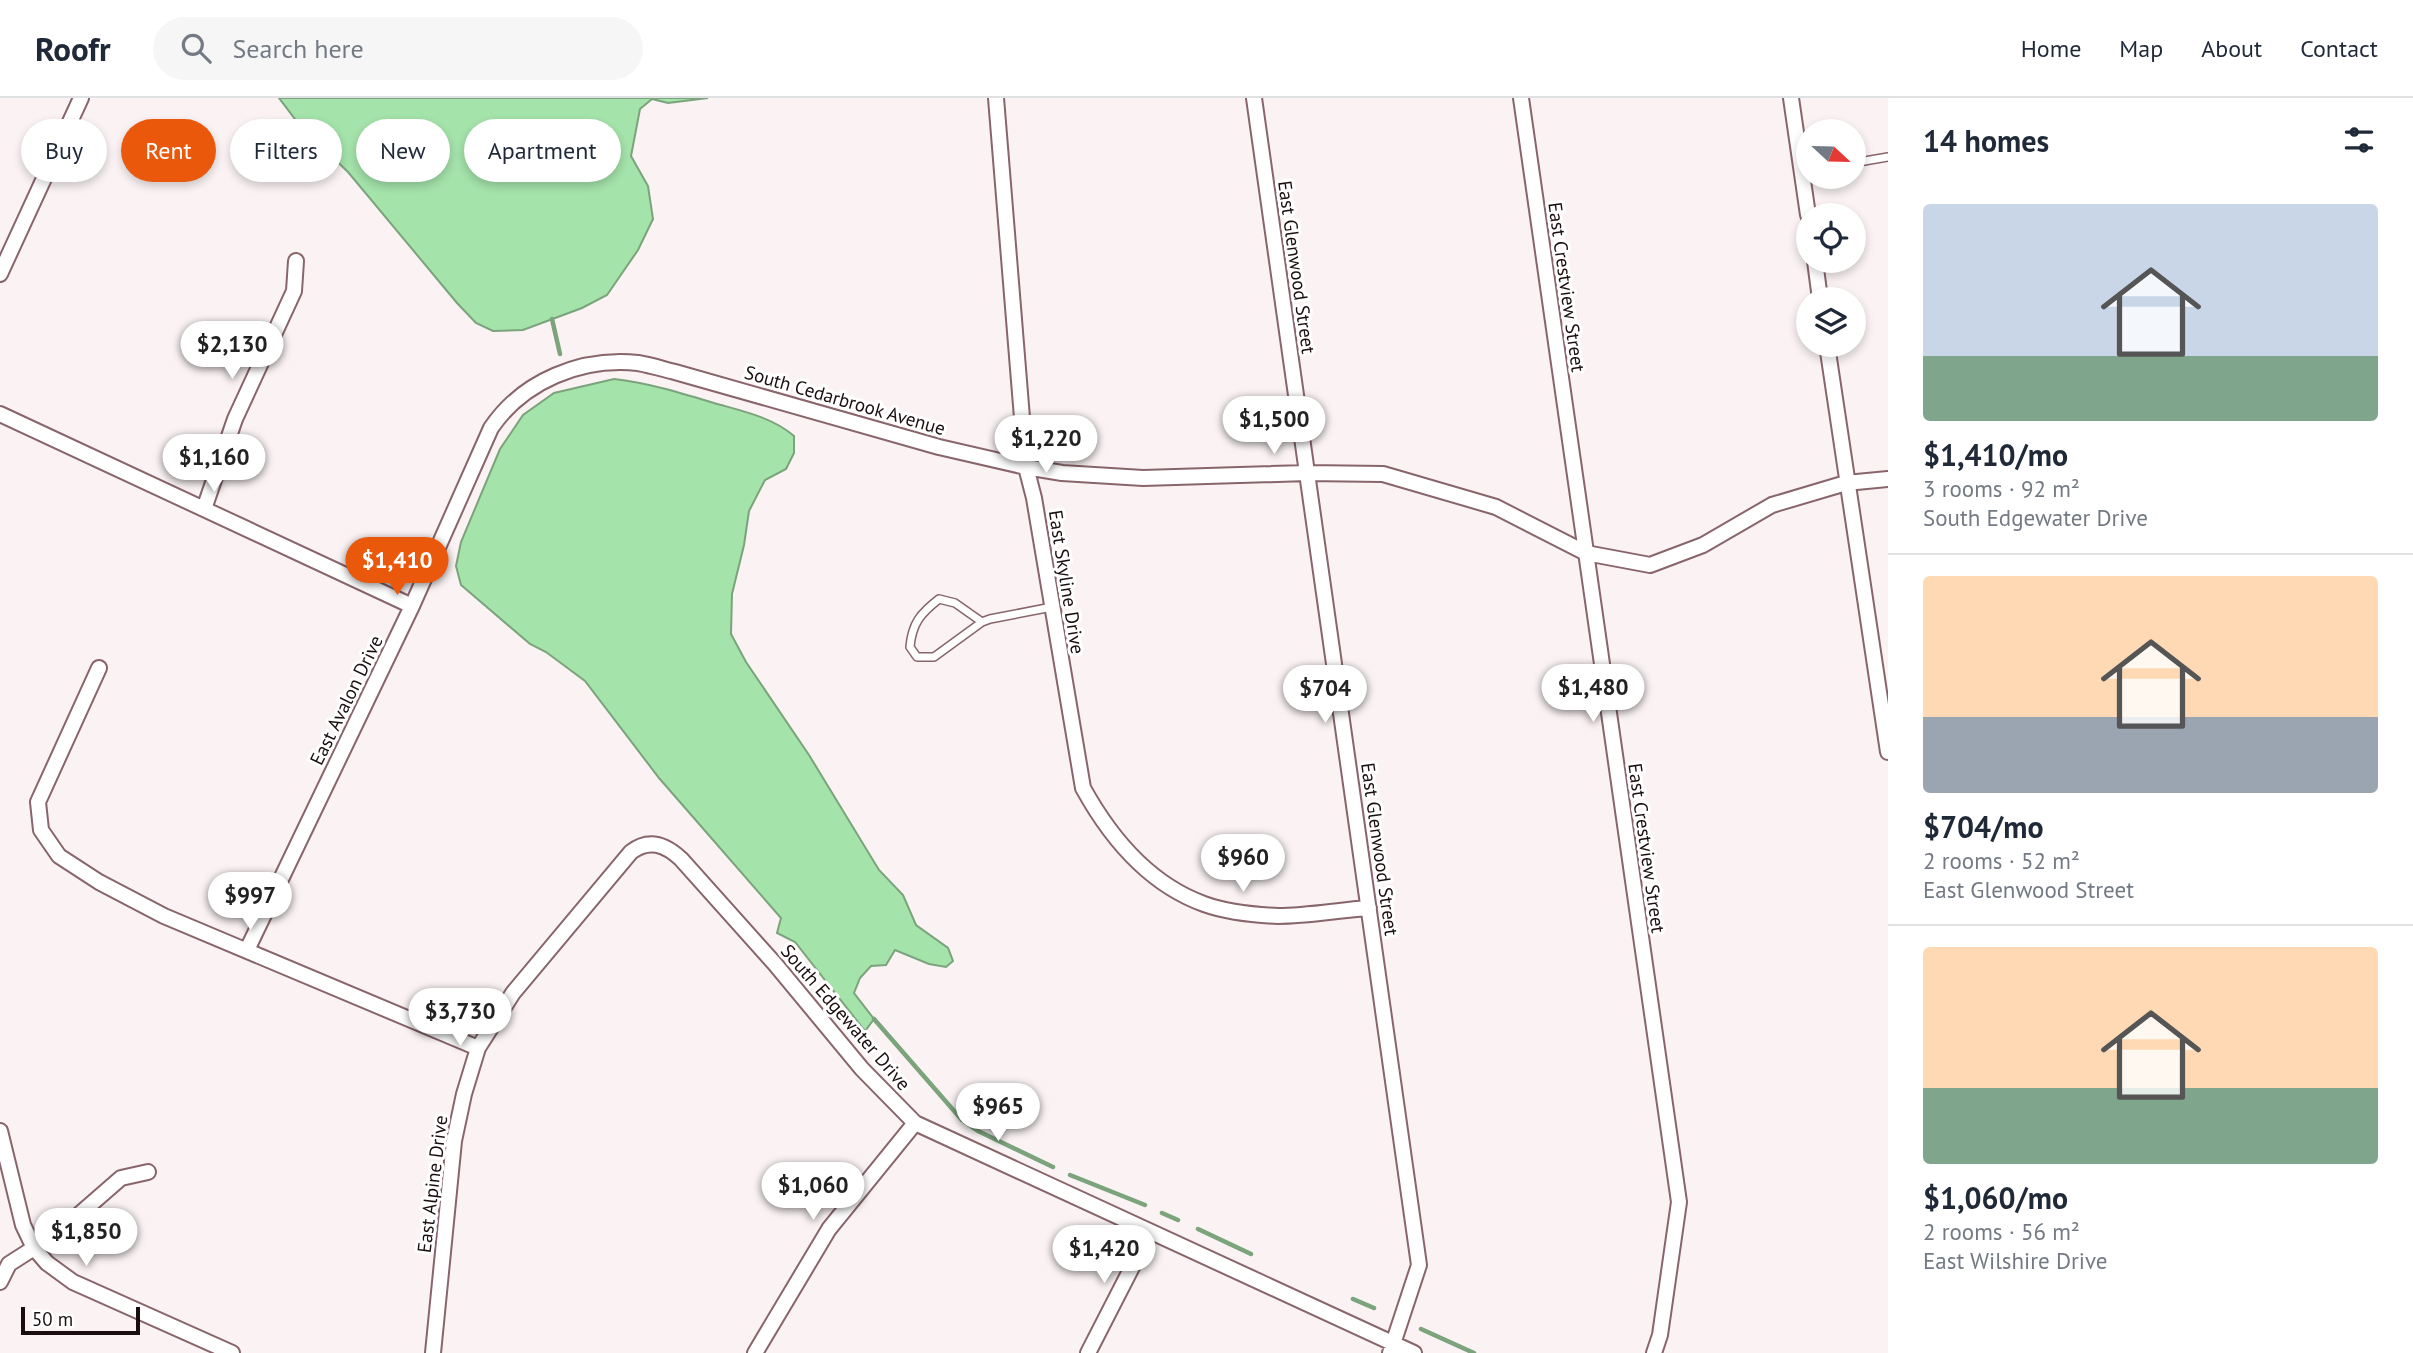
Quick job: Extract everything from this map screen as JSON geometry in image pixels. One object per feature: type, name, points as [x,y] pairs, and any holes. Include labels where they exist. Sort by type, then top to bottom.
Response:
[{"type":"street","points":[[0,274],[81,98]]},
{"type":"street","name":"East Skyline Drive","points":[[996,98],[1026,467],[1034,498],[1083,788],[1102,823],[1136,861],[1171,887],[1204,904],[1279,916],[1368,908]]},
{"type":"street","name":"East Glenwood Street","points":[[1254,98],[1419,1265],[1392,1348]]},
{"type":"street","name":"East Crestview Street","points":[[1521,98],[1679,1202],[1660,1335],[1654,1353]]},
{"type":"street","points":[[1791,98],[1796,124]]},
{"type":"street","points":[[204,509],[235,419],[293,291],[296,261]]},
{"type":"street","points":[[1829,357],[1888,752]]},
{"type":"street","name":"East Avalon Drive","points":[[247,950],[412,606],[491,428],[508,406],[530,388],[558,374],[605,363],[639,363]]},
{"type":"street","name":"South Cedarbrook Avenue","points":[[639,363],[893,434],[1026,467],[1062,473],[1143,478],[1307,473],[1383,474],[1496,507],[1586,553],[1650,565],[1703,545],[1772,505],[1846,483],[1888,479]]},
{"type":"street","points":[[0,414],[412,606]]},
{"type":"street","points":[[99,668],[38,802],[41,830],[51,848],[67,863],[164,916],[478,1048]]},
{"type":"street","name":"East Alpine Drive","points":[[433,1353],[454,1141],[478,1048],[513,993],[631,852],[643,845],[658,844]]},
{"type":"street","name":"South Edgewater Drive","points":[[658,844],[681,859],[775,964],[862,1069],[915,1123],[1392,1348],[1415,1353]]},
{"type":"street","points":[[755,1353],[829,1228],[915,1123]]},
{"type":"street","points":[[0,1130],[19,1214],[34,1248],[47,1263],[73,1282],[228,1352]]},
{"type":"street","points":[[0,1282],[9,1264],[60,1232],[121,1178],[148,1172]]},
{"type":"street","points":[[1088,1353],[1150,1232]]},
{"type":"lane","points":[[1866,161],[1888,158]]},
{"type":"lane","points":[[982,622],[955,603],[939,599],[921,613],[911,634],[910,647],[917,657],[934,657],[982,622],[1052,607]]},
{"type":"shaded area","points":[[279,98],[708,98],[668,103],[652,99],[640,109],[631,156],[648,186],[653,219],[638,250],[607,295],[582,308],[523,330],[493,331],[476,323],[356,182],[450,182],[450,119],[356,119],[356,182],[342,166],[342,119],[295,119]]},
{"type":"shaded area","points":[[614,379],[665,389],[746,412],[776,424],[794,436],[794,453],[786,469],[765,480],[749,511],[732,594],[731,634],[746,662],[809,755],[879,870],[903,895],[916,925],[948,948],[953,961],[946,967],[929,964],[895,950],[886,965],[871,966],[860,978],[854,993],[874,1019],[865,1031],[795,942],[777,933],[781,918],[659,778],[585,681],[546,652],[530,644],[461,585],[456,566],[461,542],[500,449],[523,415],[554,393]]},
{"type":"waterway","points":[[552,319],[560,354]]},
{"type":"waterway","points":[[874,1019],[962,1120],[978,1131],[1053,1167]]},
{"type":"waterway","points":[[1070,1175],[1145,1205]]},
{"type":"waterway","points":[[1162,1213],[1178,1220]]},
{"type":"waterway","points":[[1198,1229],[1251,1254]]},
{"type":"waterway","points":[[1353,1299],[1374,1308]]},
{"type":"waterway","points":[[1421,1329],[1474,1353]]}]
